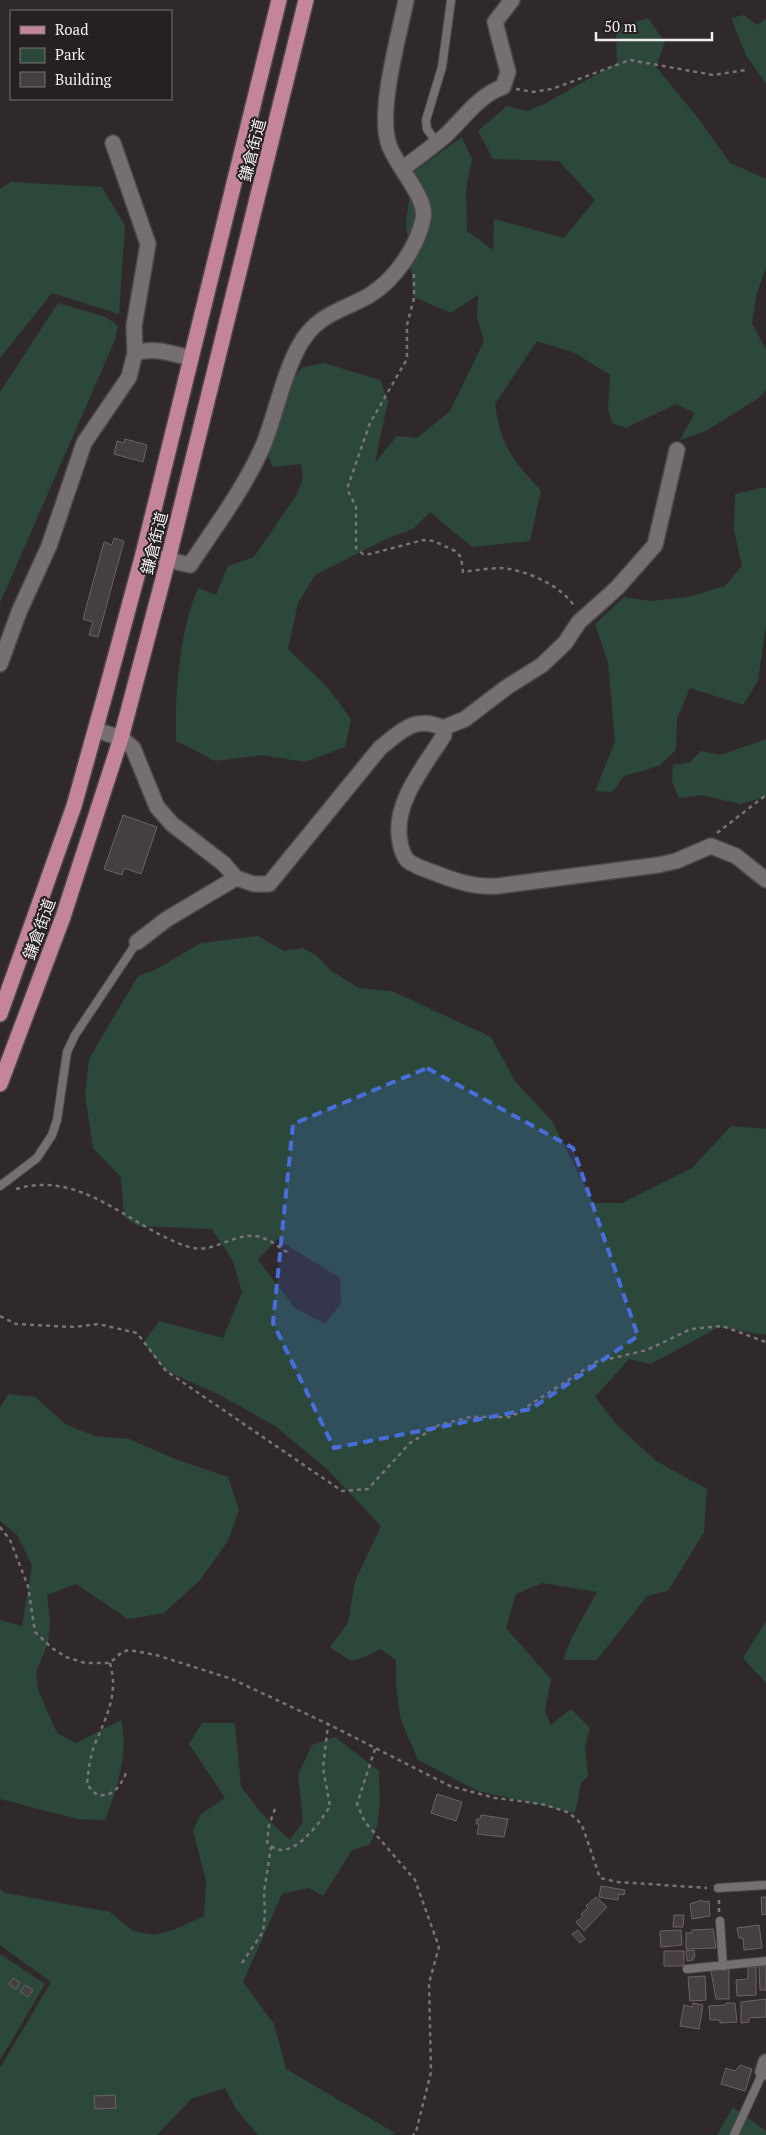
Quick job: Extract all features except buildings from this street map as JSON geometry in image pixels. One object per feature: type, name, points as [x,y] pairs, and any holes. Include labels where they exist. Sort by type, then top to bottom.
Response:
[{"type":"main road","name":"鎌倉街道","points":[[0,1014],[74,806],[96,730],[143,554],[279,0]]},
{"type":"main road","name":"鎌倉街道","points":[[0,1084],[63,917],[122,738],[168,560],[306,0]]},
{"type":"street","points":[[143,554],[190,565],[245,482],[264,445],[282,390],[305,336],[324,317],[370,295],[391,279],[412,248],[420,231],[424,216],[422,204],[389,145],[386,116],[406,0]]},
{"type":"street","points":[[402,169],[437,142],[487,95],[503,87],[508,72],[495,22],[512,0]]},
{"type":"street","points":[[0,664],[19,612],[49,546],[84,443],[130,377],[135,353],[134,326],[148,244],[113,143]]},
{"type":"street","points":[[135,353],[146,349],[159,350],[190,358]]},
{"type":"street","points":[[96,730],[122,738],[133,748],[150,795],[164,816],[224,864],[236,878],[254,884],[269,884],[380,748],[401,730],[416,723],[430,722],[443,728],[465,719],[508,687],[542,665],[564,643],[580,622],[617,588],[655,545],[677,450]]},
{"type":"street","points":[[443,728],[444,736],[411,786],[400,822],[402,850],[406,859],[422,869],[483,887],[658,865],[711,846],[736,856],[766,880]]},
{"type":"street","points":[[137,942],[167,919],[236,878]]},
{"type":"lane","points":[[437,142],[427,129],[426,120],[442,67],[451,1]]},
{"type":"lane","points":[[0,1186],[37,1158],[52,1135],[58,1112],[66,1052],[75,1035],[137,942]]},
{"type":"lane","points":[[718,1888],[766,1885]]},
{"type":"lane","points":[[720,1921],[723,1966]]},
{"type":"lane","points":[[687,1969],[766,1961]]},
{"type":"lane","points":[[734,2135],[764,2067]]},
{"type":"path","points":[[503,87],[533,92],[552,89],[630,60],[713,75],[746,70]]},
{"type":"path","points":[[414,272],[414,298],[407,325],[407,359],[370,424],[348,486],[349,493],[356,507],[356,548],[363,554],[370,554],[423,540],[434,541],[456,551],[461,557],[463,572],[494,569],[514,570],[563,592],[574,605],[580,622]]},
{"type":"path","points":[[711,846],[718,830],[739,817],[766,795]]},
{"type":"path","points":[[9,1191],[28,1186],[63,1187],[112,1206],[163,1237],[191,1248],[211,1248],[229,1241],[258,1236],[269,1240],[290,1254]]},
{"type":"path","points":[[0,1316],[16,1324],[73,1327],[98,1324],[137,1333],[166,1371],[342,1491],[368,1489],[410,1443],[439,1425],[470,1417],[510,1416],[596,1362],[647,1350],[691,1329],[722,1326],[766,1342]]},
{"type":"path","points":[[0,1527],[10,1540],[28,1586],[35,1632],[52,1648],[66,1657],[84,1663],[110,1664],[122,1652],[129,1650],[156,1655],[232,1679],[328,1724],[450,1786],[495,1798],[542,1804],[567,1812],[578,1819],[583,1828],[600,1878],[655,1885],[718,1888],[720,1921]]},
{"type":"path","points":[[110,1664],[114,1678],[114,1690],[109,1713],[94,1747],[87,1785],[97,1795],[111,1794],[117,1789],[126,1774]]},
{"type":"path","points":[[275,1809],[269,1825],[267,1842],[271,1847],[279,1850],[302,1840],[319,1825],[330,1806],[323,1768],[328,1724]]},
{"type":"path","points":[[375,1749],[357,1804],[365,1822],[415,1880],[439,1947],[429,1982],[431,2072],[416,2132],[413,2135]]},
{"type":"path","points":[[242,1963],[263,1932],[265,1914],[264,1892],[271,1847]]},
{"type":"highlighted area","points":[[427,1068],[573,1148],[638,1336],[531,1409],[334,1448],[273,1323],[293,1124]]},
{"type":"green space","points":[[744,15],[757,25],[766,19],[766,84],[746,55],[731,18]]},
{"type":"green space","points":[[648,18],[665,42],[656,67],[698,118],[730,163],[766,179],[766,268],[756,296],[752,324],[766,349],[766,390],[760,397],[706,431],[680,440],[695,413],[676,404],[626,428],[612,423],[608,408],[610,375],[575,353],[537,341],[495,404],[501,432],[510,452],[541,491],[530,541],[472,547],[430,512],[413,529],[386,539],[315,575],[298,603],[288,649],[329,689],[351,719],[345,747],[305,762],[262,755],[215,761],[176,741],[176,703],[182,644],[186,624],[198,588],[216,595],[228,566],[254,557],[297,494],[303,478],[301,464],[273,467],[258,433],[301,368],[324,363],[380,380],[388,401],[375,463],[397,436],[417,438],[450,411],[484,341],[477,318],[478,295],[451,313],[414,297],[406,223],[413,172],[462,137],[472,159],[466,189],[467,231],[493,250],[494,219],[564,238],[595,200],[559,161],[493,159],[478,131],[507,106],[527,111],[546,103],[617,63],[616,28]]},
{"type":"green space","points":[[11,182],[102,187],[125,226],[119,314],[52,293],[0,358],[0,189]]},
{"type":"green space","points":[[58,303],[106,317],[118,326],[115,340],[0,603],[0,392]]},
{"type":"green space","points":[[766,488],[766,624],[758,681],[743,705],[690,688],[677,719],[676,750],[659,766],[624,776],[612,792],[595,791],[615,742],[608,662],[595,624],[624,597],[651,601],[688,597],[725,586],[742,566],[734,530],[735,494]]},
{"type":"green space","points":[[766,739],[766,797],[740,804],[702,795],[679,798],[672,782],[673,765],[690,762],[701,751],[721,755]]},
{"type":"green space","points":[[258,936],[284,951],[303,948],[317,956],[331,971],[359,988],[392,991],[491,1037],[515,1081],[552,1121],[593,1203],[622,1203],[692,1168],[731,1126],[766,1129],[766,1335],[719,1327],[651,1364],[629,1359],[595,1397],[617,1425],[656,1461],[707,1489],[704,1532],[668,1591],[647,1596],[597,1660],[563,1660],[572,1637],[597,1592],[542,1583],[516,1594],[506,1628],[551,1679],[545,1711],[551,1725],[571,1709],[590,1728],[585,1748],[588,1776],[581,1783],[575,1813],[478,1791],[418,1760],[401,1720],[396,1687],[396,1660],[380,1649],[365,1657],[351,1661],[330,1647],[348,1623],[355,1581],[381,1526],[327,1469],[275,1426],[220,1395],[166,1371],[143,1343],[159,1321],[223,1338],[242,1292],[233,1261],[212,1229],[138,1226],[124,1217],[121,1177],[93,1148],[85,1095],[89,1059],[138,976],[155,970],[201,943]],"holes":[[[277,1239],[340,1278],[341,1303],[325,1324],[295,1308],[258,1260]]]},
{"type":"green space","points":[[8,1394],[35,1397],[67,1425],[95,1436],[129,1439],[175,1459],[228,1477],[239,1510],[228,1541],[200,1580],[164,1613],[128,1619],[76,1584],[47,1595],[50,1622],[48,1643],[36,1672],[38,1690],[57,1733],[76,1743],[121,1720],[124,1744],[123,1757],[114,1796],[105,1820],[78,1819],[0,1799],[0,1620],[22,1626],[32,1565],[17,1535],[0,1521],[0,1408]]},
{"type":"green space","points":[[766,1621],[766,1683],[743,1658]]},
{"type":"green space","points":[[202,1723],[235,1723],[241,1787],[262,1814],[290,1840],[303,1822],[298,1775],[312,1745],[335,1737],[379,1771],[380,1800],[378,1819],[369,1845],[352,1850],[323,1896],[309,1888],[282,1894],[243,1982],[274,2024],[286,2069],[395,2133],[390,2135],[258,2135],[236,2109],[225,2088],[191,2099],[157,2135],[0,2135],[0,2068],[51,1982],[0,1945],[0,1889],[5,1893],[110,1912],[133,1931],[155,1935],[173,1930],[204,1916],[206,1881],[193,1830],[201,1814],[225,1798],[189,1744]]},
{"type":"green space","points":[[0,1954],[45,1984],[0,2060]]},
{"type":"green space","points":[[733,2107],[766,2131],[766,2135],[717,2135]]}]
